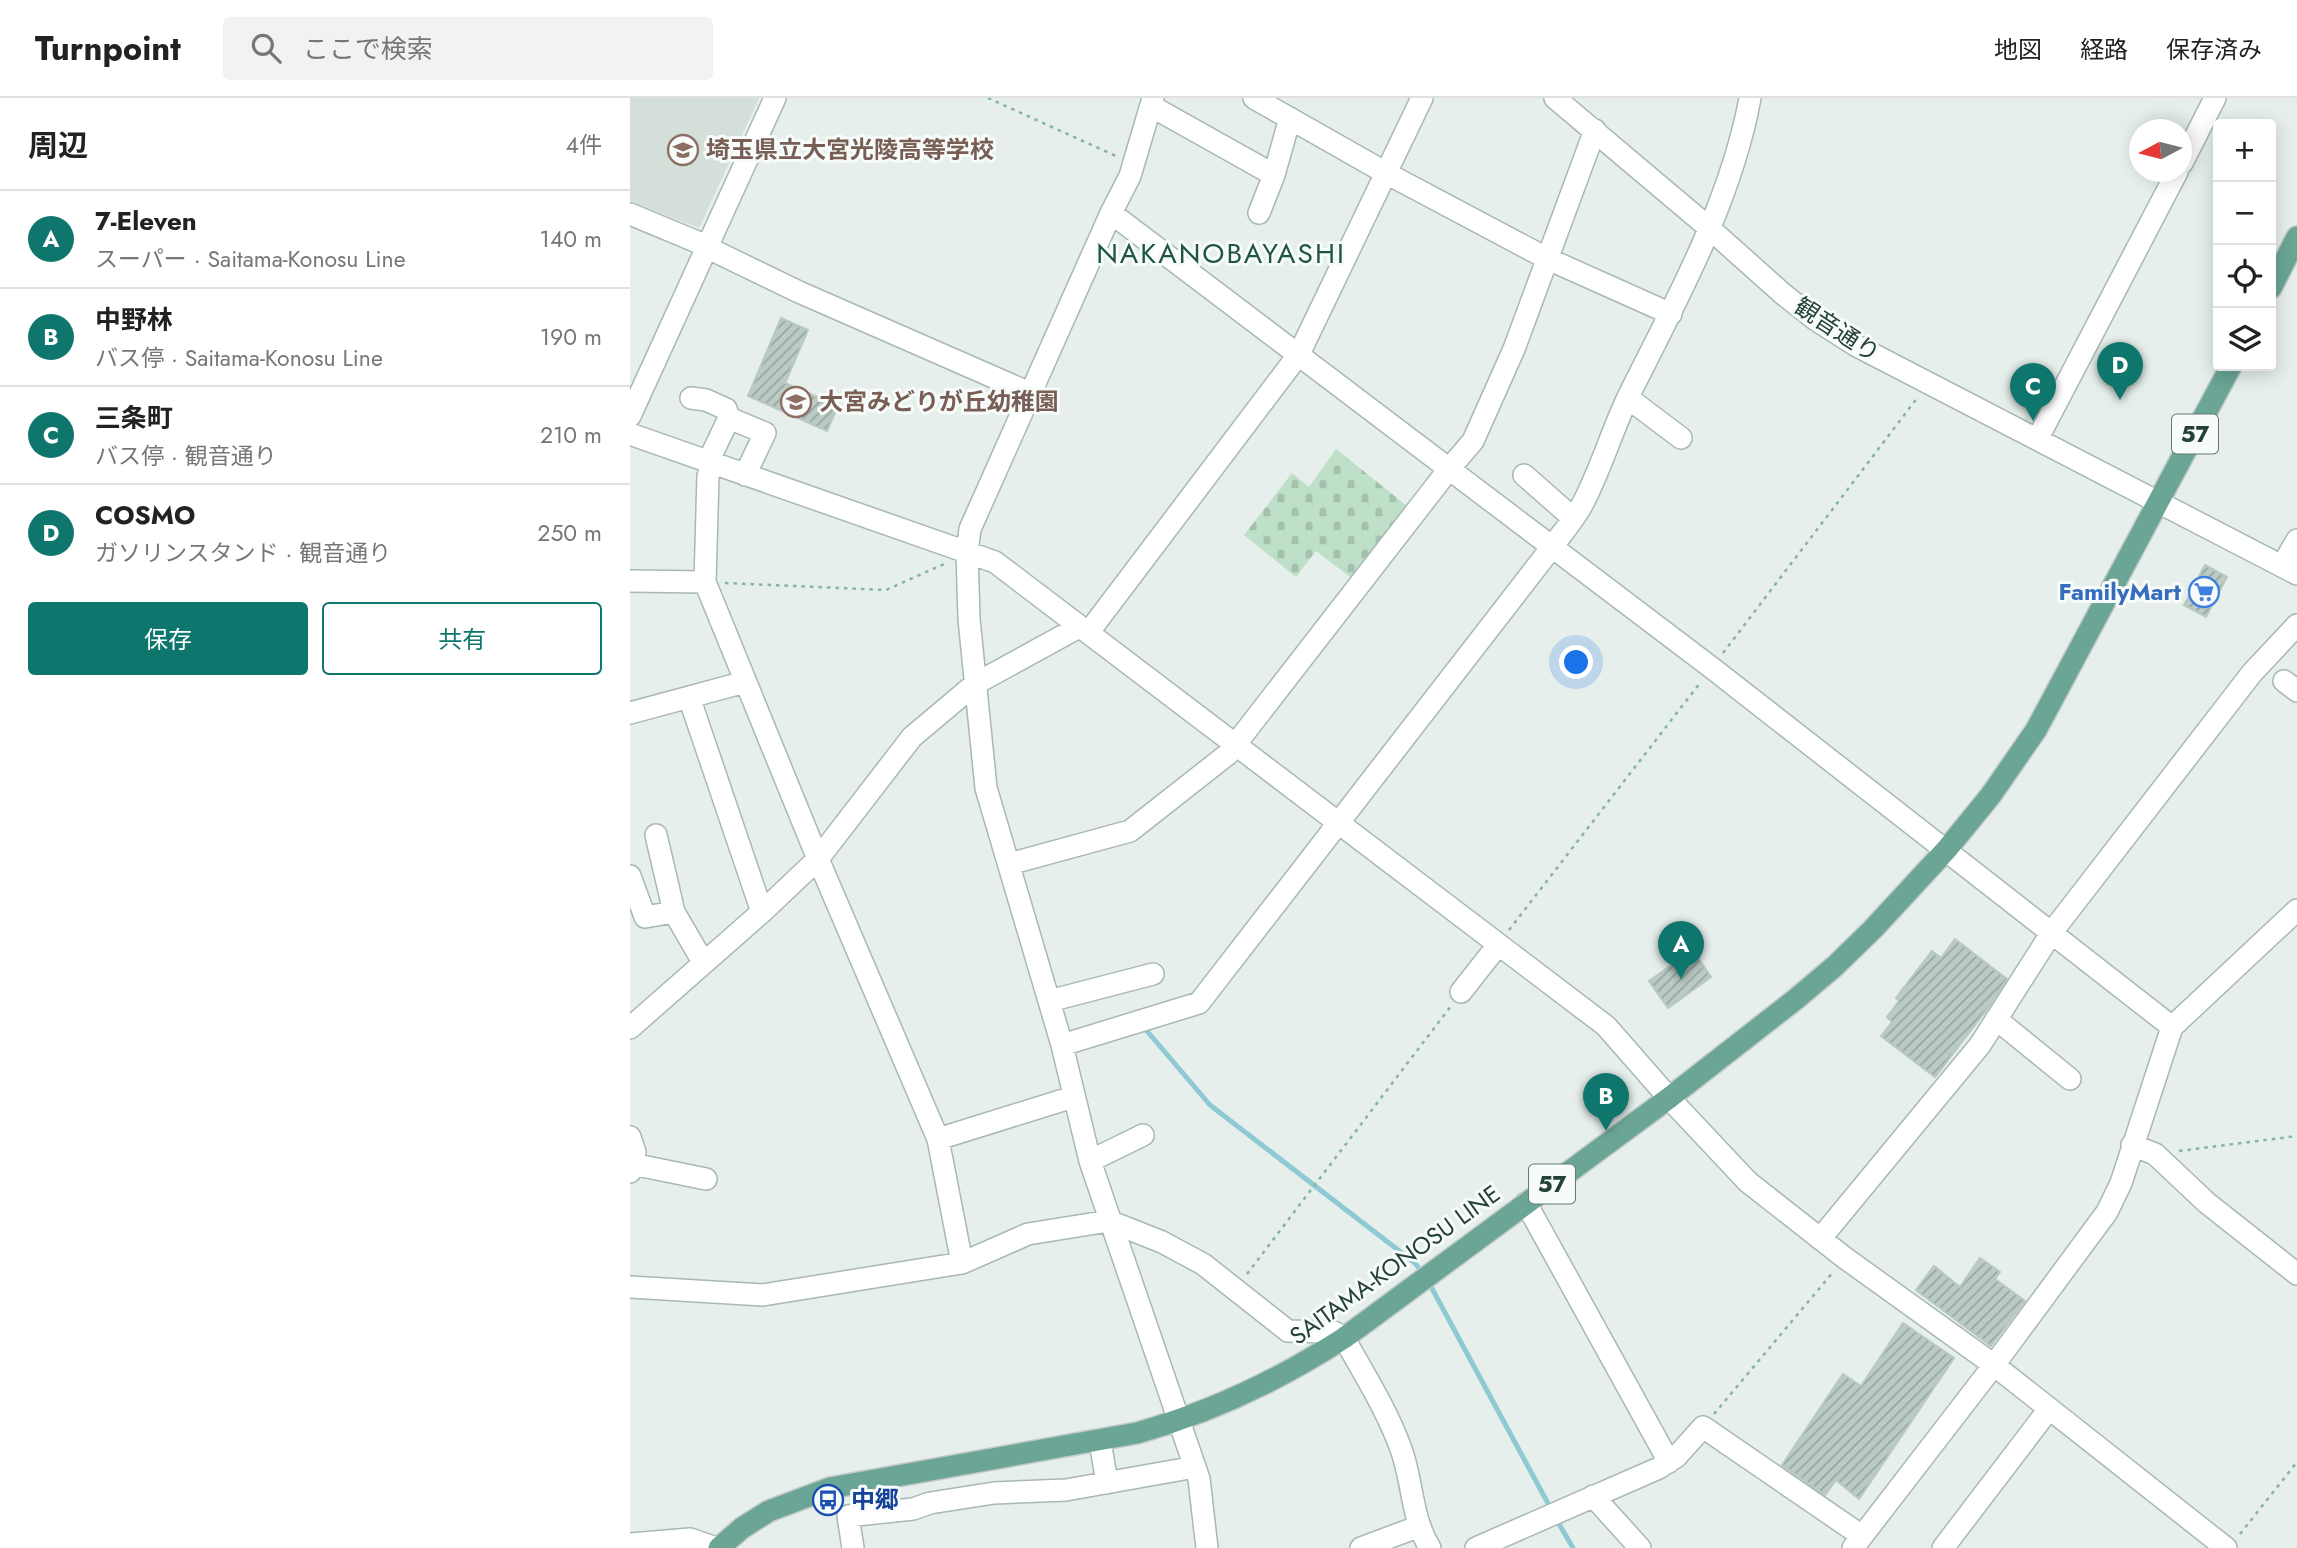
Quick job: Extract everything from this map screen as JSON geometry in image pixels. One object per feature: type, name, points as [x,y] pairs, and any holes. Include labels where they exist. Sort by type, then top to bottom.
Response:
[{"type":"main road","points":[[2276,278],[2297,237]]},
{"type":"main road","name":"SAITAMA-KONOSU LINE","points":[[717,1548],[769,1511],[830,1488],[1100,1441],[1180,1421],[1270,1382],[1344,1338],[1748,1038],[1835,966],[1947,849],[1991,795],[2036,730],[2228,371]]},
{"type":"street","points":[[630,415],[775,98]]},
{"type":"street","points":[[1254,98],[1282,108],[1386,173],[1548,259],[1671,314]]},
{"type":"street","points":[[630,1028],[818,859],[912,737],[975,684],[1084,630],[1299,354],[1422,98]]},
{"type":"street","name":"観音通り","points":[[1555,98],[1816,320],[1855,345],[2290,570]]},
{"type":"street","points":[[1062,1045],[1199,1003],[1552,547],[1582,505],[1628,398],[1671,314],[1733,167],[1745,128],[1750,98]]},
{"type":"street","points":[[2192,143],[2215,98]]},
{"type":"street","points":[[1207,1548],[1199,1479],[1090,1161],[1062,1045],[986,788],[961,550],[1130,176],[1152,102],[1274,175]]},
{"type":"street","points":[[1259,213],[1274,175],[1282,108]]},
{"type":"street","points":[[1009,864],[1130,831],[1228,754],[1449,469],[1473,442],[1514,349],[1595,130]]},
{"type":"street","points":[[2038,438],[2172,182]]},
{"type":"street","points":[[1111,213],[1947,849],[2172,1027]]},
{"type":"street","points":[[630,214],[707,247],[799,292],[1032,394]]},
{"type":"street","points":[[691,398],[706,400],[726,409],[730,418],[765,433],[745,475]]},
{"type":"street","points":[[1628,398],[1681,438]]},
{"type":"street","points":[[730,418],[710,462],[705,582],[818,859],[938,1139],[962,1264]]},
{"type":"street","points":[[630,434],[995,562],[1606,1026],[1748,1182],[1845,1258],[1994,1365],[2049,1409],[2232,1543]]},
{"type":"street","points":[[1524,475],[1573,518]]},
{"type":"street","points":[[2290,570],[2297,540]]},
{"type":"street","points":[[630,581],[705,582]]},
{"type":"street","points":[[1820,1239],[1980,1045],[2052,932],[2252,673],[2297,625]]},
{"type":"street","points":[[631,710],[745,682]]},
{"type":"street","points":[[689,697],[762,912]]},
{"type":"street","points":[[656,835],[674,912],[703,962]]},
{"type":"street","points":[[630,876],[645,918],[674,912]]},
{"type":"street","points":[[1476,1548],[1659,1468],[1690,1443],[1703,1427],[1858,1542],[2107,1212],[2121,1183],[2172,1027],[2297,910]]},
{"type":"street","points":[[1461,992],[1498,944]]},
{"type":"street","points":[[1049,1001],[1153,974]]},
{"type":"street","points":[[1997,1019],[2070,1079]]},
{"type":"street","points":[[938,1139],[1073,1097]]},
{"type":"street","points":[[1090,1161],[1143,1135]]},
{"type":"street","points":[[630,1138],[635,1152],[631,1168],[706,1179]]},
{"type":"street","points":[[2132,1145],[2155,1154],[2207,1203],[2297,1274]]},
{"type":"street","points":[[1526,1203],[1669,1462]]},
{"type":"street","points":[[630,1287],[763,1295],[962,1264],[1028,1234],[1109,1221],[1162,1242],[1203,1265],[1289,1331],[1334,1332],[1344,1338],[1402,1450],[1420,1527],[1430,1548]]},
{"type":"street","points":[[1943,1548],[2049,1409]]},
{"type":"street","points":[[1100,1441],[1107,1483]]},
{"type":"street","points":[[853,1548],[848,1516],[913,1509],[930,1503],[995,1493],[1066,1490],[1195,1467]]},
{"type":"street","points":[[1593,1496],[1640,1548]]},
{"type":"street","points":[[1362,1548],[1420,1527]]},
{"type":"street","points":[[630,1544],[690,1539],[717,1548]]},
{"type":"path","points":[[988,98],[1134,164]]},
{"type":"path","points":[[705,582],[886,590],[950,561],[961,550]]},
{"type":"path","points":[[1235,1290],[1461,992]]},
{"type":"path","points":[[2155,1154],[2297,1136]]},
{"type":"path","points":[[1703,1427],[1845,1258]]},
{"type":"path","points":[[2232,1543],[2297,1462]]},
{"type":"shaded area","name":"埼玉県立大宮光陵高等学校","points":[[630,98],[759,98],[699,228],[630,201]]},
{"type":"green space","points":[[1336,449],[1412,510],[1354,580],[1316,551],[1296,577],[1244,535],[1292,473],[1309,487]]},
{"type":"building","points":[[781,318],[808,330],[785,383],[838,406],[827,431],[748,396]]},
{"type":"building","points":[[2205,565],[2227,577],[2206,617],[2184,605]]},
{"type":"building","points":[[1955,939],[2007,979],[1935,1077],[1881,1036],[1892,1022],[1887,1017],[1899,1001],[1896,998],[1932,951],[1941,958]]},
{"type":"building","points":[[1693,950],[1711,977],[1668,1008],[1649,981]]},
{"type":"building","points":[[1980,1258],[2000,1272],[1995,1279],[2025,1301],[1991,1346],[1916,1290],[1934,1266],[1960,1287]]},
{"type":"building","points":[[1903,1323],[1954,1358],[1859,1499],[1836,1480],[1825,1495],[1782,1465],[1843,1374],[1861,1386]]},
{"type":"waterway","points":[[1147,1031],[1210,1105],[1415,1263],[1424,1275]]},
{"type":"waterway","points":[[1429,1283],[1551,1509]]},
{"type":"waterway","points":[[1555,1517],[1573,1548]]},
{"type":"place","name":"埼玉県立大宮光陵高等学校","points":[[683,150]]},
{"type":"place","name":"COSMO","points":[[2120,400]]},
{"type":"place","name":"大宮みどりが丘幼稚園","points":[[796,402]]},
{"type":"place","name":"三条町","points":[[2033,421]]},
{"type":"place","name":"FamilyMart","points":[[2204,592]]},
{"type":"place","name":"7-Eleven","points":[[1681,979]]},
{"type":"place","name":"中野林","points":[[1606,1131]]},
{"type":"place","name":"中郷","points":[[828,1500]]},
{"type":"district","name":"NAKANOBAYASHI","points":[[1221,253]]}]
